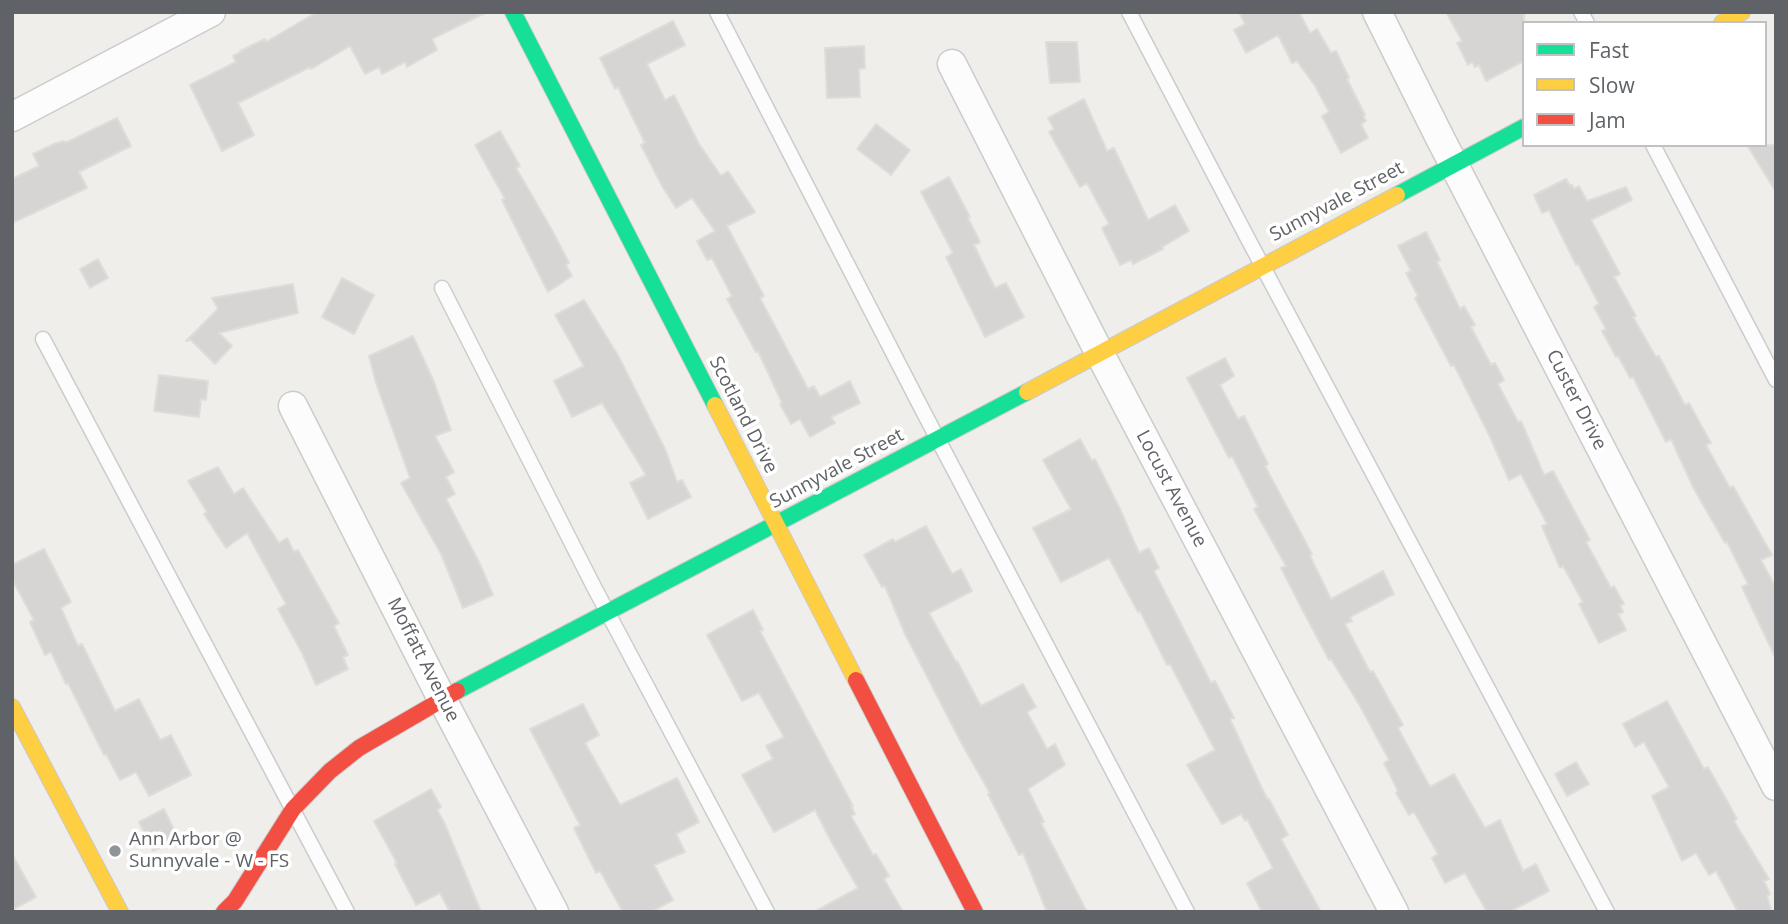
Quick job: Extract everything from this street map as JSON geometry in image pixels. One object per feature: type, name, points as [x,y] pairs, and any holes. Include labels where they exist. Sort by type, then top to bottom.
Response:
[{"type":"street","points":[[12,117],[211,12]]},
{"type":"street","name":"Scotland Drive","points":[[513,12],[975,912]]},
{"type":"street","name":"Custer Drive","points":[[1377,12],[1776,786]]},
{"type":"street","points":[[1726,21],[1742,12]]},
{"type":"street","name":"Locust Avenue","points":[[952,64],[1100,354],[1394,912]]},
{"type":"street","name":"Sunnyvale Street","points":[[224,912],[234,901],[293,808],[330,771],[359,748],[442,699],[1100,354],[1522,128]]},
{"type":"street","name":"Moffatt Avenue","points":[[293,406],[554,912]]},
{"type":"street","points":[[12,707],[120,912]]},
{"type":"lane","points":[[717,12],[1187,912]]},
{"type":"lane","points":[[1129,12],[1607,912]]},
{"type":"lane","points":[[1654,147],[1776,380]]},
{"type":"lane","points":[[442,288],[608,612],[767,912]]},
{"type":"lane","points":[[43,339],[347,912]]},
{"type":"building","points":[[317,12],[487,12],[432,39],[437,50],[407,67],[405,62],[382,74],[379,67],[365,74],[350,46],[311,69],[310,67],[238,103],[254,135],[222,151],[190,85],[236,62],[233,56],[240,51],[265,39],[266,42]]},
{"type":"building","points":[[1239,12],[1299,12],[1310,33],[1317,29],[1331,53],[1336,51],[1349,78],[1347,79],[1365,115],[1363,116],[1366,121],[1361,124],[1368,138],[1341,153],[1322,116],[1329,112],[1297,61],[1292,63],[1278,35],[1246,53],[1234,30],[1245,24]]},
{"type":"building","points":[[1446,12],[1524,12],[1522,62],[1486,81],[1479,65],[1475,67],[1472,62],[1468,65],[1457,43],[1462,41]]},
{"type":"building","points":[[673,21],[685,45],[647,64],[665,100],[674,95],[699,144],[721,176],[728,171],[755,212],[727,226],[764,296],[760,298],[808,389],[814,386],[820,397],[850,381],[860,403],[831,417],[835,423],[810,437],[800,419],[791,424],[758,351],[756,352],[727,299],[732,296],[712,258],[707,260],[697,241],[715,231],[692,198],[676,208],[641,145],[645,143],[618,87],[615,89],[600,58]]},
{"type":"building","points":[[1046,42],[1077,42],[1080,82],[1050,83]]},
{"type":"building","points":[[864,46],[865,68],[859,69],[860,97],[827,98],[825,48]]},
{"type":"building","points":[[1084,99],[1107,151],[1114,148],[1148,220],[1175,205],[1189,231],[1162,247],[1163,249],[1133,264],[1131,260],[1120,265],[1102,228],[1109,224],[1087,183],[1080,187],[1049,132],[1054,129],[1048,118]]},
{"type":"building","points":[[117,118],[131,146],[79,172],[87,188],[12,223],[12,179],[39,166],[33,154],[54,144],[65,143]]},
{"type":"building","points":[[876,124],[910,150],[891,175],[857,149]]},
{"type":"building","points":[[500,131],[520,166],[516,168],[569,263],[566,265],[572,276],[548,292],[502,200],[505,199],[475,145]]},
{"type":"building","points":[[1776,145],[1776,192],[1748,147]]},
{"type":"building","points":[[949,177],[970,217],[968,218],[980,242],[974,245],[995,288],[1006,283],[1024,317],[985,337],[946,257],[953,253],[921,192]]},
{"type":"building","points":[[1566,179],[1574,189],[1579,186],[1587,201],[1626,187],[1632,200],[1591,220],[1620,274],[1614,277],[1636,316],[1633,317],[1656,357],[1659,356],[1685,405],[1689,403],[1711,443],[1706,445],[1772,555],[1761,560],[1776,588],[1776,659],[1742,587],[1748,584],[1727,542],[1725,543],[1694,489],[1671,439],[1666,442],[1633,377],[1630,378],[1618,356],[1616,357],[1602,331],[1606,329],[1594,307],[1599,304],[1549,210],[1542,213],[1534,195]]},
{"type":"building","points":[[1426,232],[1460,309],[1464,306],[1475,325],[1471,327],[1491,365],[1495,363],[1504,380],[1498,384],[1518,422],[1521,421],[1544,475],[1553,471],[1590,540],[1586,542],[1611,588],[1614,586],[1624,604],[1620,605],[1623,612],[1618,614],[1626,630],[1599,643],[1579,604],[1583,602],[1563,566],[1560,568],[1542,526],[1547,524],[1521,474],[1509,480],[1454,365],[1451,366],[1415,298],[1418,296],[1406,273],[1411,271],[1398,246]]},
{"type":"building","points":[[98,259],[108,278],[90,288],[80,269]]},
{"type":"building","points":[[342,278],[374,295],[354,334],[322,317]]},
{"type":"building","points":[[293,284],[298,313],[219,333],[232,346],[215,364],[191,340],[186,341],[218,309],[212,298]]},
{"type":"building","points":[[584,300],[619,357],[666,451],[677,482],[682,480],[691,497],[648,519],[630,483],[646,475],[602,403],[572,417],[554,381],[584,366],[555,315]]},
{"type":"building","points":[[413,336],[434,382],[451,430],[435,436],[454,472],[446,477],[455,494],[446,499],[493,595],[463,608],[441,554],[401,483],[410,478],[369,356]]},
{"type":"building","points":[[1225,358],[1234,376],[1220,385],[1238,419],[1244,416],[1268,464],[1265,466],[1312,554],[1310,556],[1331,599],[1383,571],[1394,594],[1350,617],[1352,621],[1345,624],[1370,672],[1373,671],[1403,725],[1398,728],[1430,787],[1454,774],[1485,828],[1500,820],[1523,871],[1536,864],[1549,891],[1509,912],[1487,912],[1465,873],[1445,883],[1432,858],[1438,854],[1414,812],[1409,815],[1396,793],[1398,791],[1384,763],[1389,760],[1302,609],[1281,568],[1286,566],[1254,509],[1258,507],[1187,378]]},
{"type":"building","points":[[159,375],[208,381],[206,400],[201,399],[199,417],[154,411]]},
{"type":"building","points":[[1080,439],[1092,461],[1095,459],[1139,553],[1149,548],[1159,568],[1154,571],[1211,683],[1215,681],[1234,718],[1230,719],[1267,799],[1288,835],[1281,839],[1321,912],[1262,912],[1247,883],[1273,868],[1247,819],[1245,821],[1241,814],[1222,824],[1187,765],[1215,750],[1170,664],[1167,665],[1109,558],[1061,582],[1033,528],[1071,509],[1043,460]]},
{"type":"building","points":[[218,467],[234,494],[243,488],[279,543],[287,538],[294,552],[298,550],[339,623],[334,626],[348,655],[343,657],[348,669],[316,685],[278,609],[286,604],[247,533],[226,548],[204,514],[207,512],[188,481]]},
{"type":"building","points":[[926,526],[952,574],[961,569],[972,591],[929,613],[981,706],[1023,684],[1036,707],[1027,712],[1047,749],[1055,744],[1065,765],[1028,789],[1044,822],[1041,823],[1087,912],[1047,912],[1023,853],[1019,855],[988,794],[990,793],[905,634],[885,586],[882,587],[864,555],[893,539],[895,542]]},
{"type":"building","points":[[44,549],[71,602],[61,608],[78,646],[82,644],[115,711],[139,699],[160,740],[171,735],[191,775],[149,796],[136,772],[120,780],[106,754],[104,755],[51,652],[45,655],[30,622],[34,620],[12,579],[12,565]]},
{"type":"building","points":[[753,610],[763,630],[760,631],[853,806],[855,814],[851,816],[873,855],[876,854],[889,876],[884,879],[903,912],[814,912],[858,888],[815,810],[774,832],[742,775],[773,759],[766,746],[784,737],[759,693],[742,701],[707,635]]},
{"type":"building","points":[[1667,701],[1704,769],[1708,767],[1737,819],[1734,821],[1769,879],[1764,881],[1770,894],[1767,896],[1772,912],[1738,912],[1716,871],[1709,875],[1696,853],[1682,861],[1652,796],[1669,787],[1644,742],[1635,747],[1623,724]]},
{"type":"building","points":[[583,704],[599,735],[585,743],[620,805],[677,778],[699,822],[676,834],[685,852],[654,865],[673,900],[651,912],[623,912],[600,871],[596,873],[574,828],[580,825],[530,729]]},
{"type":"building","points":[[1576,762],[1589,784],[1567,796],[1555,774]]},
{"type":"building","points":[[431,789],[441,807],[437,810],[481,912],[450,912],[440,893],[416,905],[374,821]]},
{"type":"building","points":[[164,809],[178,838],[153,851],[139,822]]},
{"type":"building","points":[[12,854],[36,897],[12,910]]},
{"type":"traffic: fast","points":[[513,12],[715,405]]},
{"type":"traffic: fast","points":[[1397,195],[1522,128]]},
{"type":"traffic: fast","points":[[457,691],[1027,392]]},
{"type":"traffic: slow","points":[[1726,21],[1742,12]]},
{"type":"traffic: slow","points":[[1027,392],[1397,195]]},
{"type":"traffic: slow","points":[[715,405],[856,680]]},
{"type":"traffic: slow","points":[[12,707],[120,912]]},
{"type":"traffic: jam","points":[[856,680],[975,912]]},
{"type":"traffic: jam","points":[[224,912],[235,901],[293,809],[330,771],[359,748],[457,691]]},
{"type":"place","name":"Ann Arbor @ Sunnyvale - W - FS","points":[[115,851]]}]
